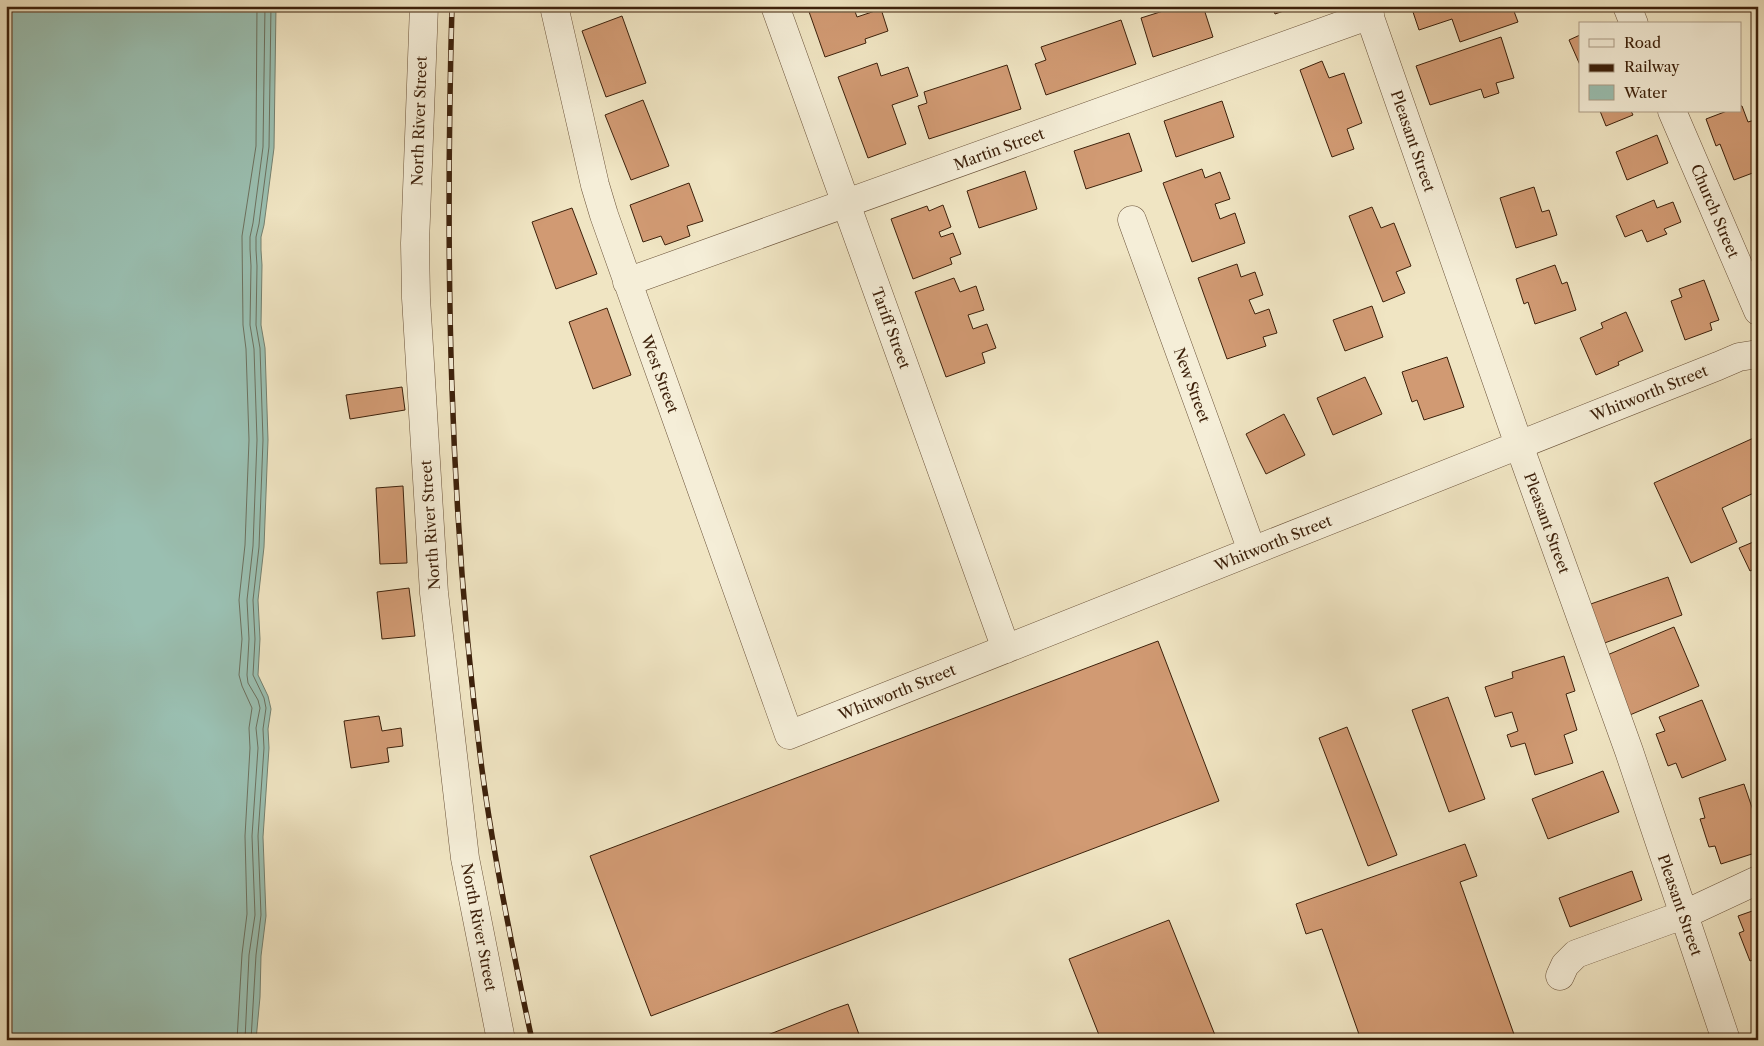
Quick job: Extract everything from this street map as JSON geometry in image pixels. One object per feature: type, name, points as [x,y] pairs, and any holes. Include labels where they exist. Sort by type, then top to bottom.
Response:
[{"type":"street","name":"North River Street","points":[[424,6],[416,173],[415,243],[416,298],[434,594],[465,858],[501,1040]]},
{"type":"street","name":"West Street","points":[[554,6],[595,186],[627,282],[789,735]]},
{"type":"street","name":"Tariff Street","points":[[775,6],[1006,649]]},
{"type":"street","points":[[1627,6],[1633,22]]},
{"type":"street","name":"Martin Street","points":[[627,282],[846,204],[1368,11]]},
{"type":"street","name":"Pleasant Street","points":[[1368,11],[1519,445],[1629,751],[1726,1040]]},
{"type":"street","name":"Church Street","points":[[1672,112],[1758,311]]},
{"type":"street","name":"New Street","points":[[1132,220],[1252,551]]},
{"type":"street","name":"Whitworth Street","points":[[789,735],[1739,357],[1758,354]]},
{"type":"street","points":[[1560,976],[1565,965],[1576,954],[1683,915],[1758,880]]},
{"type":"water","points":[[6,6],[276,6],[274,148],[261,237],[261,325],[265,348],[268,440],[264,547],[258,600],[260,639],[258,675],[268,696],[271,709],[268,729],[269,748],[263,837],[266,916],[261,956],[256,1040],[6,1040]]},
{"type":"building","points":[[807,6],[853,6],[857,17],[881,9],[888,31],[865,39],[866,43],[825,57]]},
{"type":"building","points":[[1179,6],[1203,6],[1213,37],[1153,57],[1141,18]]},
{"type":"building","points":[[1272,6],[1298,6],[1275,14]]},
{"type":"building","points":[[1411,6],[1457,6],[1458,10],[1469,6],[1512,6],[1518,22],[1460,42],[1452,19],[1419,30]]},
{"type":"building","points":[[622,16],[646,83],[606,97],[582,31]]},
{"type":"building","points":[[1121,20],[1136,64],[1046,95],[1035,64],[1046,60],[1041,47]]},
{"type":"building","points":[[1579,35],[1579,63],[1569,40]]},
{"type":"building","points":[[1501,37],[1514,78],[1496,83],[1499,93],[1484,98],[1481,89],[1430,105],[1416,66]]},
{"type":"building","points":[[1322,61],[1329,78],[1344,73],[1362,123],[1347,129],[1354,149],[1332,157],[1300,70]]},
{"type":"building","points":[[877,63],[881,76],[908,67],[918,96],[892,105],[906,144],[868,158],[838,77]]},
{"type":"building","points":[[1007,65],[1021,109],[929,139],[918,106],[927,103],[924,92]]},
{"type":"building","points":[[643,100],[669,166],[631,180],[605,115]]},
{"type":"building","points":[[1222,101],[1234,137],[1176,157],[1164,121]]},
{"type":"building","points":[[1742,106],[1748,122],[1758,119],[1758,171],[1734,180],[1720,144],[1716,146],[1706,119],[1724,112],[1742,112]]},
{"type":"building","points":[[1600,112],[1632,112],[1633,115],[1606,126]]},
{"type":"building","points":[[1129,133],[1142,171],[1086,189],[1074,151]]},
{"type":"building","points":[[1657,135],[1668,163],[1627,180],[1616,152]]},
{"type":"building","points":[[1202,169],[1205,178],[1220,172],[1230,199],[1215,204],[1220,219],[1235,213],[1245,243],[1192,262],[1163,183]]},
{"type":"building","points":[[1025,171],[1037,209],[979,228],[967,191]]},
{"type":"building","points":[[689,183],[703,221],[687,226],[690,236],[665,245],[661,236],[643,242],[630,205]]},
{"type":"building","points":[[1534,187],[1542,212],[1549,210],[1557,235],[1516,248],[1500,198]]},
{"type":"building","points":[[1654,200],[1657,208],[1673,202],[1681,222],[1664,229],[1667,234],[1647,242],[1642,230],[1625,237],[1616,216]]},
{"type":"building","points":[[943,205],[951,227],[939,232],[941,237],[953,233],[961,254],[950,258],[952,264],[913,279],[891,219],[927,206],[929,211]]},
{"type":"building","points":[[1372,207],[1381,228],[1394,223],[1411,266],[1396,272],[1405,293],[1383,302],[1349,216]]},
{"type":"building","points":[[572,208],[597,274],[556,289],[532,222]]},
{"type":"building","points":[[1237,264],[1241,277],[1255,272],[1263,295],[1249,300],[1255,314],[1269,309],[1277,333],[1263,337],[1266,346],[1227,359],[1198,278]]},
{"type":"building","points":[[1555,265],[1562,284],[1567,282],[1576,310],[1535,324],[1528,302],[1524,304],[1516,279]]},
{"type":"building","points":[[954,278],[960,292],[976,286],[984,310],[968,315],[973,329],[987,324],[996,348],[982,353],[985,363],[946,377],[915,292]]},
{"type":"building","points":[[1704,280],[1719,320],[1710,323],[1712,330],[1685,340],[1671,301],[1682,297],[1679,289]]},
{"type":"building","points":[[1372,306],[1383,337],[1345,351],[1333,320]]},
{"type":"building","points":[[607,308],[631,375],[593,389],[569,322]]},
{"type":"building","points":[[1626,312],[1643,351],[1618,362],[1619,365],[1596,375],[1580,338],[1603,328],[1601,323]]},
{"type":"building","points":[[1447,357],[1464,407],[1424,420],[1417,400],[1412,402],[1402,372]]},
{"type":"building","points":[[1365,377],[1382,414],[1333,435],[1317,398]]},
{"type":"building","points":[[402,387],[405,410],[350,419],[346,395]]},
{"type":"building","points":[[1284,414],[1305,455],[1266,474],[1246,434]]},
{"type":"building","points":[[1758,436],[1758,491],[1722,508],[1737,542],[1691,563],[1654,483]]},
{"type":"building","points":[[403,486],[407,563],[380,564],[376,488]]},
{"type":"building","points":[[1758,540],[1758,567],[1750,571],[1739,548]]},
{"type":"building","points":[[1668,577],[1682,615],[1599,645],[1585,606]]},
{"type":"building","points":[[409,588],[415,636],[382,639],[377,592]]},
{"type":"building","points":[[1674,627],[1699,686],[1625,717],[1600,658]]},
{"type":"building","points":[[1158,641],[1219,801],[651,1016],[590,856]]},
{"type":"building","points":[[1564,656],[1575,691],[1566,694],[1577,730],[1564,735],[1573,763],[1535,775],[1525,743],[1511,747],[1507,735],[1518,731],[1512,712],[1495,717],[1485,687],[1513,678],[1512,672]]},
{"type":"building","points":[[1448,697],[1485,799],[1449,812],[1412,710]]},
{"type":"building","points":[[1702,700],[1726,760],[1682,778],[1676,763],[1668,766],[1656,734],[1665,731],[1659,717]]},
{"type":"building","points":[[379,716],[382,731],[401,728],[403,746],[387,748],[389,762],[351,768],[344,721]]},
{"type":"building","points":[[1347,727],[1397,855],[1368,866],[1319,738]]},
{"type":"building","points":[[1603,771],[1619,812],[1548,839],[1532,799]]},
{"type":"building","points":[[1744,784],[1758,825],[1758,852],[1721,864],[1715,846],[1709,847],[1700,819],[1705,818],[1699,798]]},
{"type":"building","points":[[1465,844],[1477,876],[1460,882],[1516,1040],[1361,1040],[1322,929],[1306,934],[1296,904]]},
{"type":"building","points":[[1632,871],[1642,900],[1570,927],[1559,898]]},
{"type":"building","points":[[1758,909],[1758,968],[1755,959],[1750,961],[1739,933],[1744,931],[1738,916]]},
{"type":"building","points":[[1169,920],[1217,1040],[1101,1040],[1069,959]]},
{"type":"building","points":[[848,1004],[861,1040],[755,1040],[831,1010]]},
{"type":"railway","points":[[452,6],[449,196],[450,290],[456,480],[462,574],[470,668],[491,832],[532,1040]]}]
